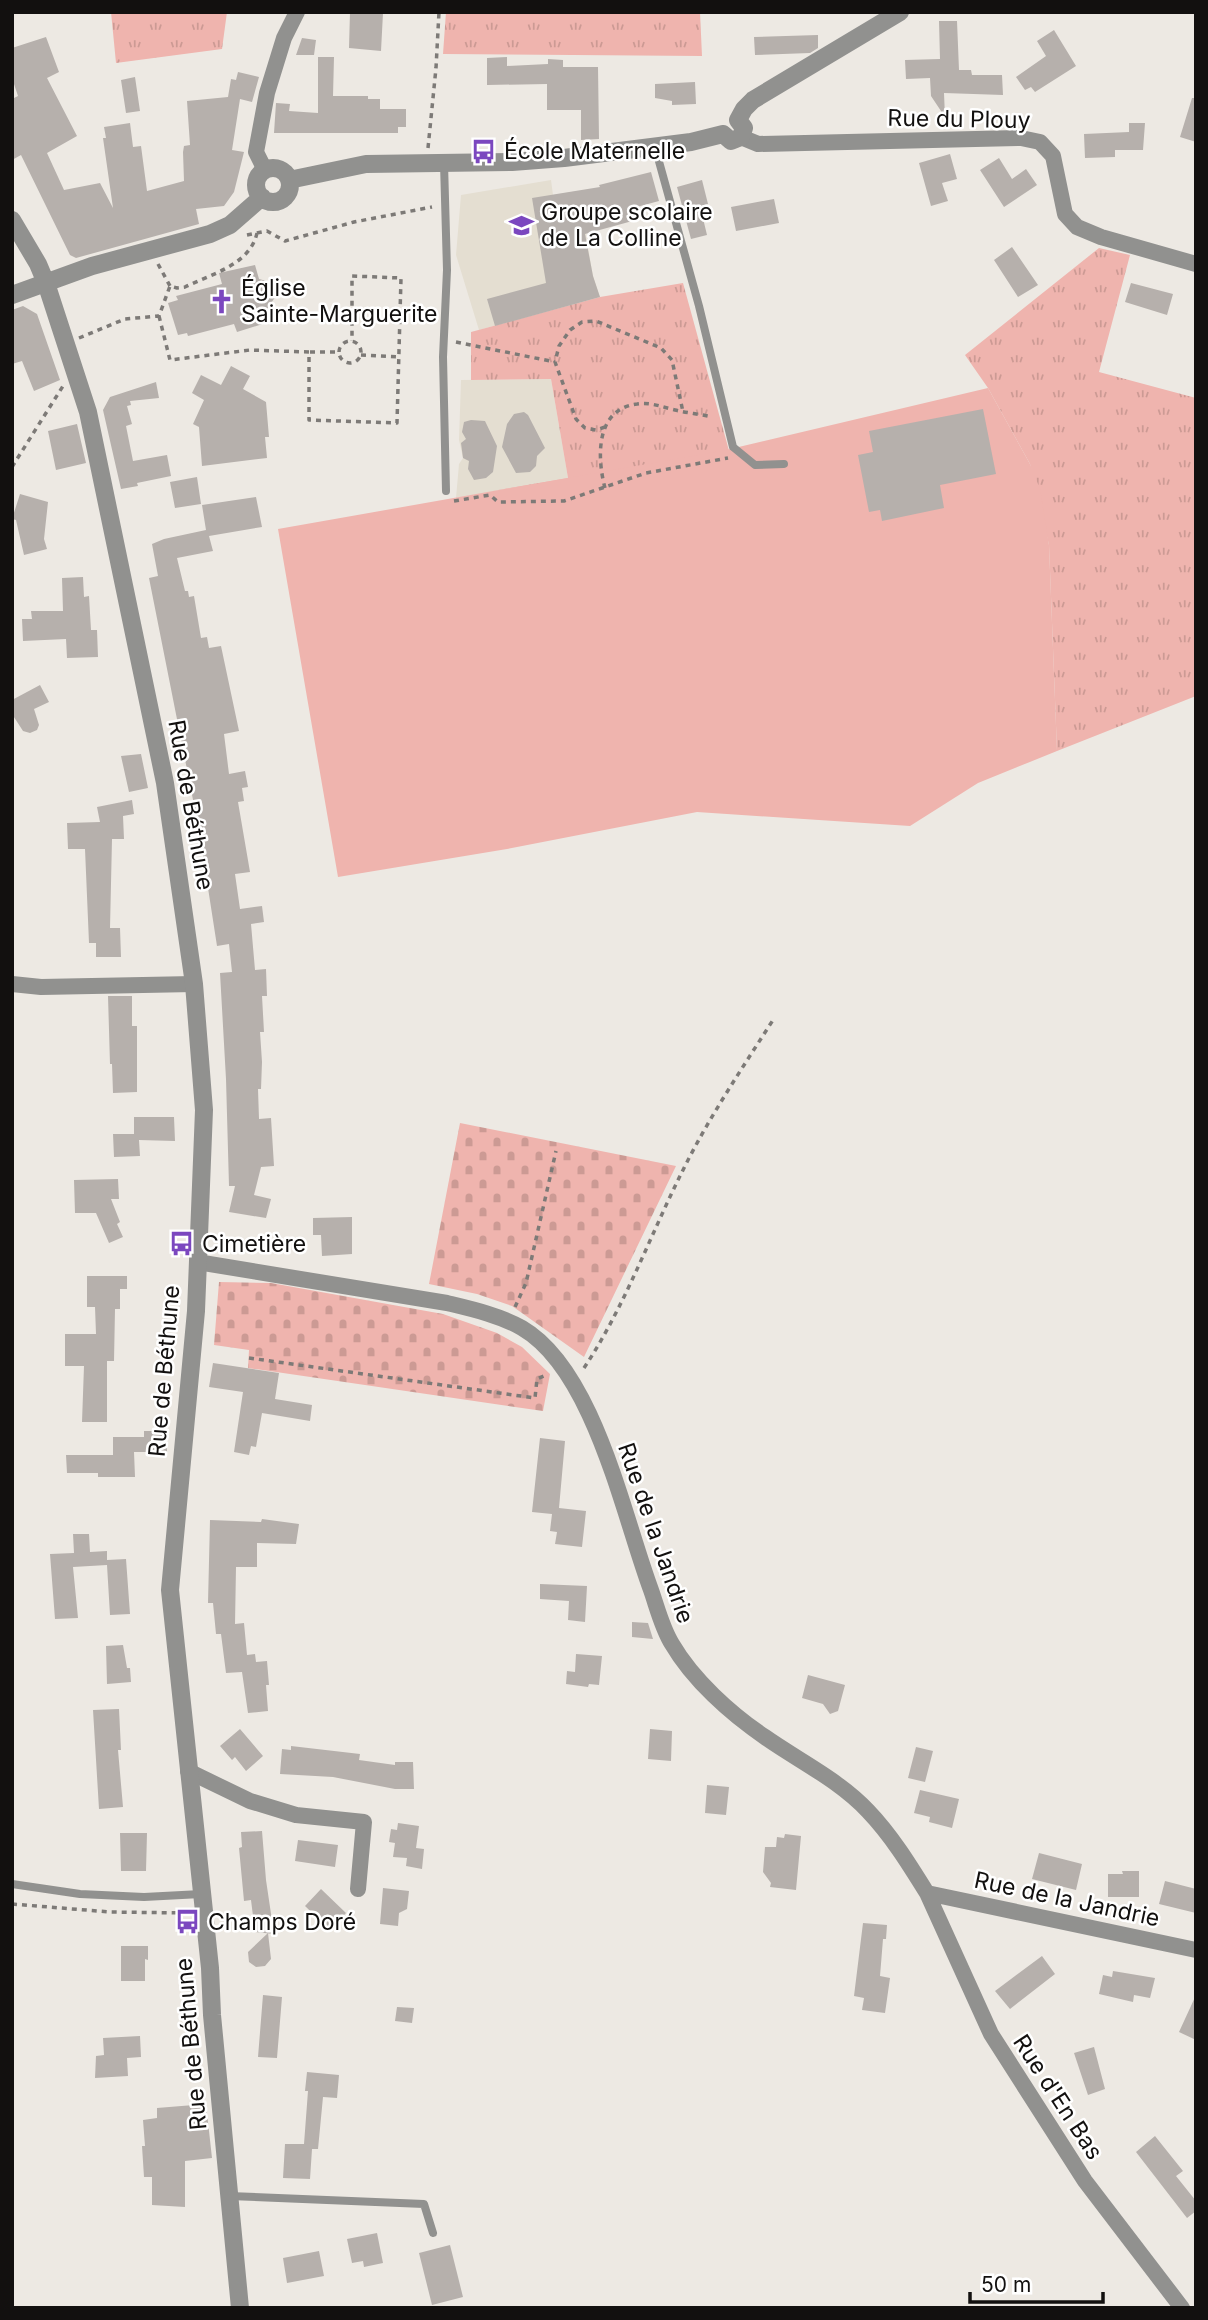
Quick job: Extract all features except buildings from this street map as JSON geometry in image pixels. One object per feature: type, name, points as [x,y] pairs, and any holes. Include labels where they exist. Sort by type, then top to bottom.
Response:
[{"type":"street","points":[[265,170],[256,152],[267,93],[284,38],[297,12]]},
{"type":"street","points":[[289,180],[366,164],[512,162],[655,147],[712,138],[723,134],[725,121],[740,129],[744,109],[754,100],[900,12]]},
{"type":"street","name":"Rue du Plouy","points":[[740,129],[758,144],[1021,138],[1040,142],[1053,156],[1065,214],[1077,227],[1101,237],[1196,264]]},
{"type":"street","points":[[279,169],[289,180],[289,191],[281,200],[271,202],[262,198],[256,183],[265,170],[279,169]]},
{"type":"street","points":[[12,295],[92,266],[210,234],[230,225],[262,198]]},
{"type":"street","name":"Rue de Béthune","points":[[12,220],[46,283],[88,412],[165,783],[194,984],[204,1110],[196,1311],[170,1590],[210,1968],[212,2015],[240,2308]]},
{"type":"street","points":[[12,984],[41,987],[194,984]]},
{"type":"street","name":"Rue de la Jandrie","points":[[197,1262],[447,1303],[479,1310],[524,1329],[555,1356],[574,1384],[615,1479],[638,1556],[671,1643],[712,1695],[764,1737],[819,1771],[868,1810],[904,1856],[927,1893],[1196,1950]]},
{"type":"street","points":[[188,1771],[250,1801],[296,1815],[364,1822],[358,1889]]},
{"type":"street","name":"Rue d'En Bas","points":[[927,1893],[991,2034],[1085,2181],[1182,2308]]},
{"type":"lane","points":[[655,147],[699,306],[733,447],[755,465],[784,464]]},
{"type":"lane","points":[[435,163],[443,185],[447,270],[444,339],[446,491]]},
{"type":"lane","points":[[12,1884],[80,1894],[202,1903]]},
{"type":"lane","points":[[229,2196],[424,2204],[433,2233]]},
{"type":"path","points":[[435,163],[439,12]]},
{"type":"path","points":[[230,225],[244,236],[267,231],[285,241],[354,222],[444,204]]},
{"type":"path","points":[[150,250],[170,286],[185,287],[240,259],[252,248],[257,233]]},
{"type":"path","points":[[309,352],[309,420],[397,423],[401,278],[352,276],[352,341]]},
{"type":"path","points":[[170,286],[159,316],[170,360],[250,350],[339,352]]},
{"type":"path","points":[[67,342],[125,319],[159,316]]},
{"type":"path","points":[[605,427],[596,430],[585,428],[576,419],[555,362],[559,346],[570,330],[582,321],[596,321],[660,348],[672,360],[683,412]]},
{"type":"path","points":[[444,339],[555,362]]},
{"type":"path","points":[[352,341],[360,347],[361,355],[354,363],[347,363],[341,359],[339,352],[344,342],[352,341]]},
{"type":"path","points":[[361,355],[399,357]]},
{"type":"path","points":[[12,467],[75,366]]},
{"type":"path","points":[[605,488],[599,452],[605,427],[625,408],[636,404],[652,404],[726,419]]},
{"type":"path","points":[[446,491],[454,501],[491,495],[498,502],[564,501],[646,473],[743,455]]},
{"type":"path","points":[[574,1384],[592,1356],[707,1124],[773,1020]]},
{"type":"path","points":[[509,1322],[526,1283],[556,1151]]},
{"type":"path","points":[[249,1358],[535,1398],[537,1379]]},
{"type":"path","points":[[12,1904],[163,1914],[202,1903]]},
{"type":"shaded area","name":"Groupe scolaire de La Colline","points":[[551,180],[553,195],[578,191],[593,276],[600,297],[479,330],[456,255],[461,195]]},
{"type":"shaded area","points":[[551,379],[568,478],[456,498],[459,464],[463,458],[459,440],[461,380]]},
{"type":"green space","points":[[111,12],[227,12],[222,49],[116,63]]},
{"type":"green space","points":[[446,12],[700,12],[702,56],[443,54]]},
{"type":"green space","points":[[1099,248],[1130,255],[1099,372],[1196,398],[1196,696],[1057,751],[1049,545],[1030,464],[988,388],[965,355]]},
{"type":"green space","points":[[683,283],[731,458],[492,491],[568,478],[551,379],[471,380],[471,332],[600,297]]},
{"type":"green space","points":[[988,388],[1030,464],[1040,489],[1049,545],[1057,751],[978,783],[910,826],[697,812],[507,849],[338,877],[278,529],[726,450]]},
{"type":"green space","points":[[460,1123],[676,1166],[584,1357],[512,1306],[477,1294],[429,1284]]},
{"type":"green space","points":[[219,1282],[271,1283],[443,1314],[497,1333],[522,1347],[550,1374],[543,1411],[248,1368],[249,1350],[214,1345]]},
{"type":"place","name":"École Maternelle","points":[[484,151]]},
{"type":"place","name":"Groupe scolaire de La Colline","points":[[521,225]]},
{"type":"place","name":"Église Sainte-Marguerite","points":[[221,301]]},
{"type":"place","name":"Cimetière","points":[[182,1244]]},
{"type":"place","name":"Champs Doré","points":[[188,1922]]}]
